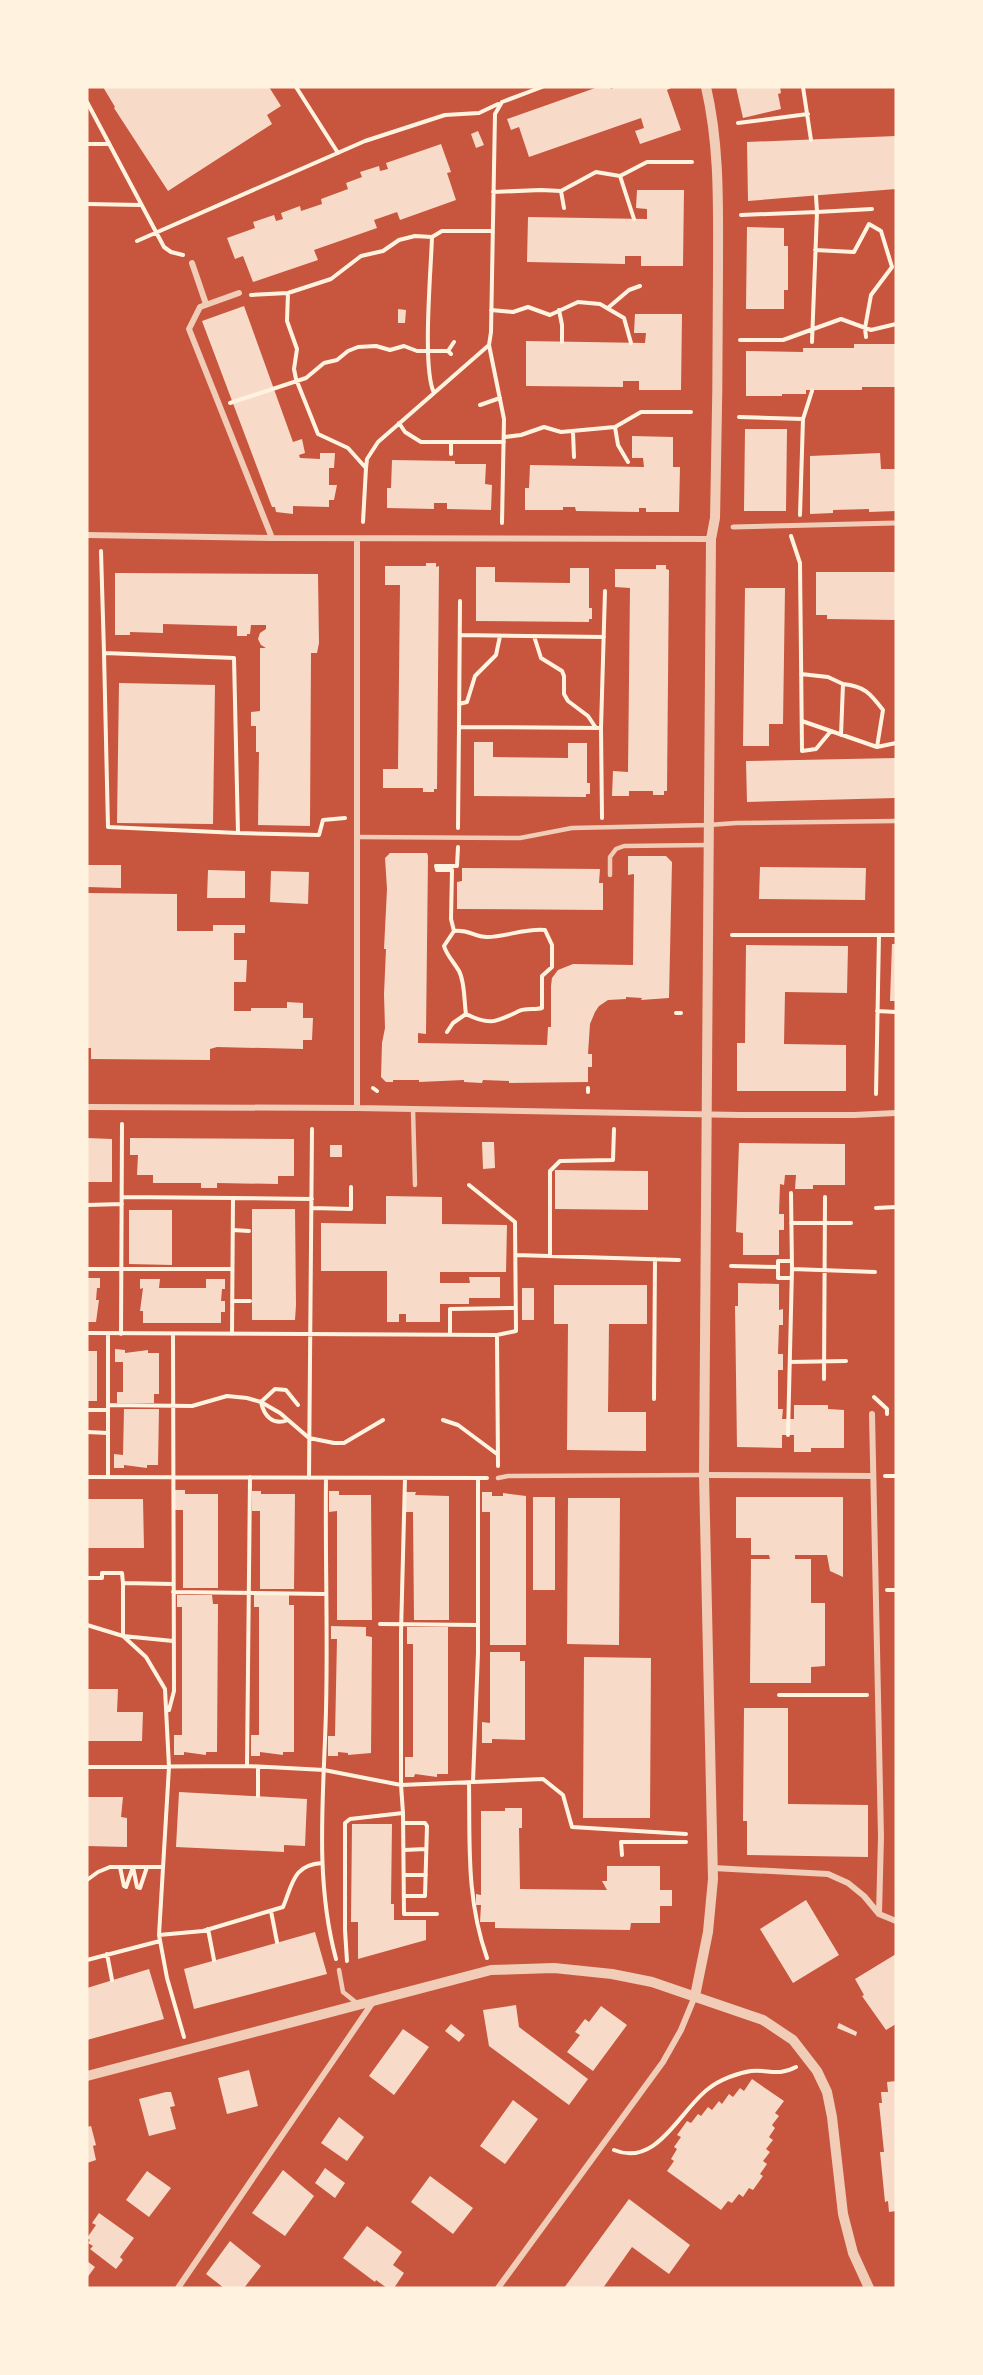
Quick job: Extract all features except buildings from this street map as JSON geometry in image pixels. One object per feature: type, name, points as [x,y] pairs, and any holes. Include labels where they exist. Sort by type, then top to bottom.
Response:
[{"type":"street","points":[[498,2288],[672,2047],[695,1996],[708,1932],[713,1868],[704,1475],[706,1115],[711,539],[715,518],[718,380],[718,191],[717,155],[706,87]]},
{"type":"street","points":[[192,263],[206,304]]},
{"type":"street","points":[[239,293],[200,306],[189,329],[272,538]]},
{"type":"street","points":[[733,527],[896,523]]},
{"type":"street","points":[[87,535],[272,538],[711,539]]},
{"type":"street","points":[[357,538],[357,1108]]},
{"type":"street","points":[[87,1107],[357,1108],[706,1115],[896,1113]]},
{"type":"street","points":[[872,1414],[880,1837],[879,1914]]},
{"type":"street","points":[[704,1475],[872,1476]]},
{"type":"street","points":[[713,1868],[828,1874],[848,1883],[864,1896],[879,1914],[896,1921]]},
{"type":"street","points":[[87,2076],[491,1970],[554,1968],[612,1974],[652,1982],[773,2025],[793,2040],[817,2071],[830,2105],[847,2233],[853,2253],[869,2288]]},
{"type":"street","points":[[178,2288],[375,1999]]},
{"type":"lane","points":[[357,837],[520,838],[572,828],[896,821]]},
{"type":"lane","points":[[610,875],[610,857],[616,849],[624,846],[709,845]]},
{"type":"lane","points":[[413,1109],[415,1185]]},
{"type":"lane","points":[[498,1478],[642,1474],[704,1475]]},
{"type":"lane","points":[[339,1970],[343,1992],[358,2004]]},
{"type":"path","points":[[296,87],[338,153]]},
{"type":"path","points":[[137,241],[365,141],[445,115],[479,113],[542,87]]},
{"type":"path","points":[[804,87],[811,140]]},
{"type":"path","points":[[87,102],[164,247],[171,252],[186,256],[192,263]]},
{"type":"path","points":[[502,102],[495,114],[489,345],[504,419],[502,524]]},
{"type":"path","points":[[738,123],[808,114]]},
{"type":"path","points":[[87,144],[109,144]]},
{"type":"path","points":[[493,192],[561,191],[596,172],[620,176],[647,162],[692,162]]},
{"type":"path","points":[[620,176],[634,219]]},
{"type":"path","points":[[561,191],[564,207]]},
{"type":"path","points":[[812,342],[816,196]]},
{"type":"path","points":[[87,204],[141,205]]},
{"type":"path","points":[[741,215],[872,209]]},
{"type":"path","points":[[815,250],[854,252],[869,224],[880,231],[892,267],[872,295],[865,328],[866,337]]},
{"type":"path","points":[[239,293],[247,295],[288,293],[331,279],[361,256],[383,251],[399,240],[416,236],[432,237],[442,231],[492,231]]},
{"type":"path","points":[[432,237],[429,383],[434,393]]},
{"type":"path","points":[[609,307],[629,290],[640,286]]},
{"type":"path","points":[[288,293],[287,321],[297,349],[294,369],[296,380],[318,434],[348,448],[360,458],[366,468]]},
{"type":"path","points":[[491,310],[513,312],[528,307],[550,315],[578,302],[600,304],[609,307],[624,318],[631,343]]},
{"type":"path","points":[[559,310],[562,342]]},
{"type":"path","points":[[740,340],[783,340],[841,319],[871,330],[896,324]]},
{"type":"path","points":[[221,407],[306,378],[324,363],[337,360],[348,351],[358,347],[376,346],[390,350],[404,346],[417,351],[449,352],[454,342]]},
{"type":"path","points":[[363,522],[367,459],[378,442],[489,345]]},
{"type":"path","points":[[800,525],[803,419],[812,391]]},
{"type":"path","points":[[480,405],[500,398]]},
{"type":"path","points":[[505,436],[521,435],[544,427],[561,432],[615,427],[641,412],[691,412]]},
{"type":"path","points":[[739,417],[803,419]]},
{"type":"path","points":[[399,423],[405,432],[421,442],[504,442]]},
{"type":"path","points":[[615,427],[618,445],[628,462]]},
{"type":"path","points":[[573,432],[574,457]]},
{"type":"path","points":[[451,443],[451,454]]},
{"type":"path","points":[[788,525],[800,563],[802,751],[816,749],[831,731]]},
{"type":"path","points":[[101,551],[108,827],[319,835],[323,820],[345,818]]},
{"type":"path","points":[[602,827],[599,728],[605,591]]},
{"type":"path","points":[[458,838],[460,601]]},
{"type":"path","points":[[460,636],[604,637]]},
{"type":"path","points":[[459,705],[467,702],[476,676],[496,655],[500,636]]},
{"type":"path","points":[[534,636],[541,658],[562,671],[564,694],[568,701],[588,716],[599,728]]},
{"type":"path","points":[[104,652],[234,658],[238,833]]},
{"type":"path","points":[[801,674],[828,677],[843,684],[859,686],[873,697],[883,710],[877,747]]},
{"type":"path","points":[[841,735],[843,684]]},
{"type":"path","points":[[802,721],[877,747],[896,743]]},
{"type":"path","points":[[459,727],[599,728]]},
{"type":"path","points":[[457,867],[436,866],[436,870],[452,870],[451,919],[454,931],[444,946],[447,956],[459,971],[466,1014]]},
{"type":"path","points":[[454,931],[464,930],[482,937],[501,936],[535,929],[545,930],[552,945],[552,966],[542,976],[542,1008],[521,1009],[500,1021],[489,1022],[466,1014]]},
{"type":"path","points":[[732,935],[896,935]]},
{"type":"path","points":[[876,1094],[879,935]]},
{"type":"path","points":[[877,1011],[896,1012]]},
{"type":"path","points":[[447,1032],[453,1023],[466,1014]]},
{"type":"path","points":[[121,1334],[122,1124]]},
{"type":"path","points":[[309,1478],[312,1129]]},
{"type":"path","points":[[550,1256],[550,1171],[560,1161],[613,1160],[615,1129]]},
{"type":"path","points":[[87,1334],[497,1335],[516,1331],[515,1222],[469,1185]]},
{"type":"path","points":[[312,1208],[351,1209],[351,1186]]},
{"type":"path","points":[[788,1435],[792,1278],[791,1193]]},
{"type":"path","points":[[122,1197],[312,1199]]},
{"type":"path","points":[[824,1379],[825,1197]]},
{"type":"path","points":[[232,1334],[233,1198]]},
{"type":"path","points":[[87,1205],[122,1204]]},
{"type":"path","points":[[876,1208],[896,1207]]},
{"type":"path","points":[[792,1223],[851,1223]]},
{"type":"path","points":[[233,1230],[249,1231]]},
{"type":"path","points":[[516,1255],[679,1260]]},
{"type":"path","points":[[654,1399],[655,1259]]},
{"type":"path","points":[[792,1261],[778,1261],[778,1278],[792,1278]]},
{"type":"path","points":[[731,1266],[778,1267]]},
{"type":"path","points":[[87,1269],[232,1269]]},
{"type":"path","points":[[792,1269],[875,1272]]},
{"type":"path","points":[[232,1301],[250,1300]]},
{"type":"path","points":[[450,1335],[450,1309],[515,1308]]},
{"type":"path","points":[[108,1334],[108,1477]]},
{"type":"path","points":[[168,1713],[174,1690],[173,1334]]},
{"type":"path","points":[[87,1477],[498,1478],[497,1335]]},
{"type":"path","points":[[790,1362],[846,1361]]},
{"type":"path","points":[[261,1402],[275,1389],[286,1390],[298,1405]]},
{"type":"path","points":[[87,1410],[192,1406],[227,1396],[261,1402],[309,1438],[334,1443],[344,1443],[383,1420]]},
{"type":"path","points":[[261,1402],[268,1419],[282,1423],[288,1420]]},
{"type":"path","points":[[443,1420],[458,1425],[498,1455]]},
{"type":"path","points":[[87,1432],[108,1433]]},
{"type":"path","points":[[247,1766],[250,1478]]},
{"type":"path","points":[[326,1478],[322,1863],[328,1928],[339,1970]]},
{"type":"path","points":[[405,1478],[401,1633],[404,1914],[436,1914]]},
{"type":"path","points":[[478,1478],[478,1653],[471,1782],[470,1889],[478,1935],[491,1970]]},
{"type":"path","points":[[87,1578],[102,1578],[102,1573],[122,1573],[123,1636],[146,1657],[165,1689],[169,1767],[159,1935],[167,1978],[187,2049]]},
{"type":"path","points":[[123,1583],[173,1584]]},
{"type":"path","points":[[173,1592],[248,1595],[325,1594]]},
{"type":"path","points":[[380,1624],[478,1625]]},
{"type":"path","points":[[87,1625],[123,1636],[173,1641]]},
{"type":"path","points":[[778,1695],[877,1695]]},
{"type":"path","points":[[87,1767],[247,1766],[324,1770],[401,1785],[543,1779],[563,1795],[572,1827],[686,1834]]},
{"type":"path","points":[[258,1767],[258,1796]]},
{"type":"path","points":[[348,1965],[345,1930],[345,1823],[350,1819],[403,1813]]},
{"type":"path","points":[[404,1823],[425,1824],[426,1849],[425,1896],[404,1896]]},
{"type":"path","points":[[622,1855],[621,1842],[686,1842]]},
{"type":"path","points":[[404,1850],[426,1849]]},
{"type":"path","points":[[159,1935],[208,1929],[283,1907],[299,1871],[310,1864],[322,1863]]},
{"type":"path","points":[[120,1867],[126,1887],[133,1867]]},
{"type":"path","points":[[133,1867],[137,1887],[140,1888],[147,1867]]},
{"type":"path","points":[[87,1880],[104,1869],[163,1867]]},
{"type":"path","points":[[404,1875],[426,1875]]},
{"type":"path","points":[[271,1911],[277,1942]]},
{"type":"path","points":[[208,1929],[214,1960]]},
{"type":"path","points":[[87,1960],[160,1941]]},
{"type":"path","points":[[107,1954],[112,1980]]},
{"type":"path","points":[[604,2142],[615,2151],[623,2153],[634,2154],[645,2150],[666,2135],[695,2100],[710,2087],[732,2076],[752,2071],[776,2074],[788,2072],[799,2066]]}]
